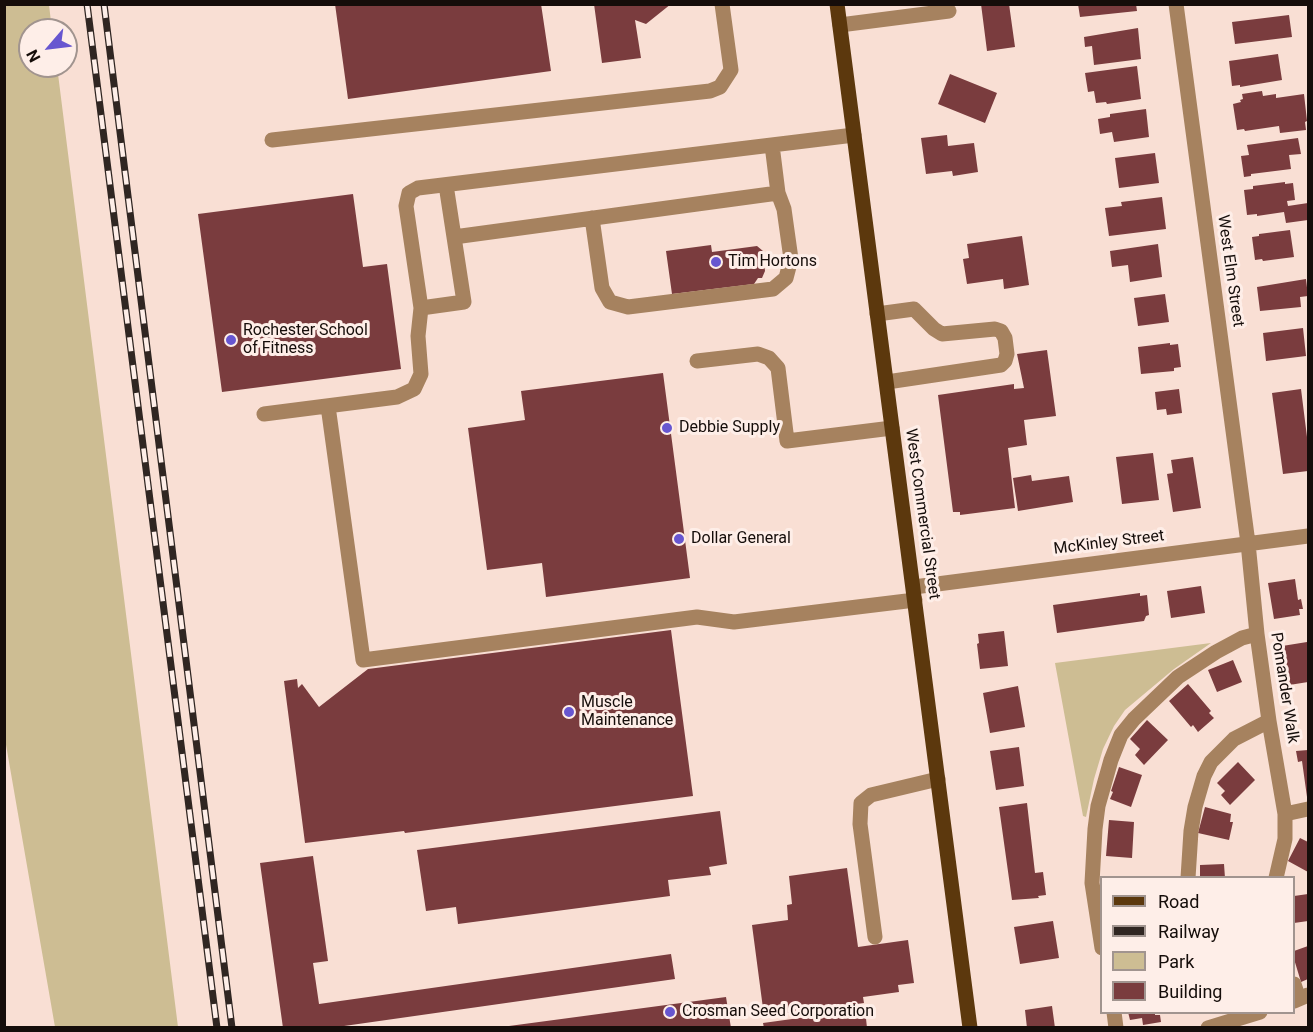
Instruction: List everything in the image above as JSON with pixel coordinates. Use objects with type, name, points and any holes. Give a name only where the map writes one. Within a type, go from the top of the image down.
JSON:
[{"type":"main road","name":"West Commercial Street","points":[[837,4],[970,1028]]},
{"type":"street","points":[[272,140],[710,91],[720,87],[731,70],[722,4]]},
{"type":"street","name":"West Elm Street","points":[[1176,4],[1248,543]]},
{"type":"street","points":[[840,25],[949,11]]},
{"type":"street","points":[[264,414],[397,397],[414,389],[421,374],[418,336],[421,308],[406,206],[409,193],[418,188],[854,135]]},
{"type":"street","points":[[592,218],[602,288],[610,302],[628,307],[773,289],[786,278],[790,259],[784,208],[778,193],[772,145]]},
{"type":"street","points":[[421,308],[464,302],[446,185]]},
{"type":"street","points":[[454,237],[778,193]]},
{"type":"street","points":[[878,314],[914,309],[942,334],[995,329],[1001,331],[1005,338],[1007,354],[1001,365],[887,382]]},
{"type":"street","points":[[697,361],[758,354],[769,358],[778,368],[787,441],[892,428]]},
{"type":"street","name":"McKinley Street","points":[[328,406],[363,660],[697,617],[734,622],[914,593],[1308,536]]},
{"type":"street","name":"Pomander Walk","points":[[1248,543],[1257,634],[1285,814],[1285,839],[1276,876]]},
{"type":"street","points":[[1100,941],[1092,883],[1095,829],[1098,806],[1111,760],[1121,735],[1134,718],[1178,677],[1216,652],[1242,638],[1257,634]]},
{"type":"street","points":[[1188,876],[1191,831],[1199,788],[1211,762],[1234,739],[1269,721]]},
{"type":"street","points":[[875,937],[860,824],[861,803],[871,795],[938,779]]},
{"type":"street","points":[[1285,814],[1308,809]]},
{"type":"street","points":[[1208,1022],[1250,1014]]},
{"type":"green space","points":[[4,5],[49,5],[51,18],[18,18],[18,78],[59,78],[178,1027],[55,1027],[5,739]]},
{"type":"green space","points":[[1211,643],[1174,669],[1125,710],[1103,749],[1086,817],[1083,816],[1055,663]]},
{"type":"building","points":[[335,4],[541,4],[551,71],[348,99]]},
{"type":"building","points":[[594,4],[671,4],[646,24],[635,20],[641,58],[602,63]]},
{"type":"building","points":[[981,4],[1009,4],[1015,47],[987,51]]},
{"type":"building","points":[[1078,4],[1136,4],[1137,11],[1080,17]]},
{"type":"building","points":[[1289,15],[1292,37],[1235,44],[1232,22]]},
{"type":"building","points":[[1138,28],[1141,59],[1094,65],[1092,46],[1085,47],[1084,37]]},
{"type":"building","points":[[1278,54],[1282,80],[1240,87],[1240,85],[1232,86],[1229,61]]},
{"type":"building","points":[[1137,66],[1141,99],[1107,104],[1106,102],[1096,103],[1094,91],[1088,92],[1085,73]]},
{"type":"building","points":[[950,74],[997,93],[985,123],[938,104]]},
{"type":"building","points":[[1262,91],[1263,96],[1276,94],[1276,98],[1304,94],[1306,130],[1280,133],[1279,126],[1237,130],[1233,104],[1241,102],[1242,94]]},
{"type":"building","points":[[1146,109],[1149,137],[1114,142],[1112,132],[1100,134],[1098,119],[1110,117],[1110,114]]},
{"type":"building","points":[[947,135],[948,146],[974,143],[978,172],[953,176],[952,171],[926,174],[921,138]]},
{"type":"building","points":[[1298,138],[1301,154],[1289,155],[1291,169],[1244,177],[1241,156],[1249,155],[1247,145]]},
{"type":"building","points":[[1155,153],[1159,183],[1119,188],[1115,158]]},
{"type":"building","points":[[1285,182],[1285,184],[1293,183],[1295,200],[1287,201],[1288,206],[1308,203],[1308,220],[1286,223],[1284,212],[1257,216],[1257,214],[1247,215],[1244,190],[1253,189],[1253,186]]},
{"type":"building","points":[[353,194],[363,267],[387,264],[401,369],[222,392],[198,214]]},
{"type":"building","points":[[1162,197],[1166,229],[1109,236],[1105,208],[1122,206],[1121,202]]},
{"type":"building","points":[[1290,230],[1294,257],[1255,260],[1252,237]]},
{"type":"building","points":[[1022,236],[1029,285],[1004,289],[1003,279],[967,284],[963,259],[969,258],[967,244]]},
{"type":"building","points":[[1158,244],[1162,277],[1130,282],[1128,265],[1112,267],[1110,251]]},
{"type":"building","name":"Tim Hortons","points":[[711,245],[712,252],[757,246],[763,251],[765,271],[762,278],[758,278],[754,284],[672,294],[666,251]]},
{"type":"building","points":[[1306,279],[1308,296],[1300,297],[1301,307],[1260,311],[1257,287]]},
{"type":"building","points":[[1165,294],[1169,322],[1138,326],[1134,298]]},
{"type":"building","points":[[1303,328],[1306,356],[1266,361],[1263,333]]},
{"type":"building","points":[[1170,343],[1170,345],[1178,344],[1181,367],[1174,368],[1174,371],[1141,374],[1138,347]]},
{"type":"building","points":[[1047,350],[1056,416],[1024,420],[1027,445],[1008,448],[1015,508],[960,515],[960,512],[953,512],[938,395],[1014,384],[1014,389],[1024,388],[1017,354]]},
{"type":"building","points":[[663,373],[690,578],[546,597],[542,563],[487,570],[468,428],[525,420],[521,391]]},
{"type":"building","points":[[1179,389],[1182,413],[1167,415],[1166,409],[1157,410],[1155,392]]},
{"type":"building","points":[[1301,389],[1308,445],[1308,471],[1283,474],[1272,393]]},
{"type":"building","points":[[1153,453],[1159,500],[1122,504],[1116,457]]},
{"type":"building","points":[[1193,457],[1201,508],[1173,512],[1167,474],[1173,473],[1171,460]]},
{"type":"building","points":[[1031,475],[1032,481],[1069,476],[1073,502],[1018,511],[1013,478]]},
{"type":"building","points":[[1295,579],[1298,600],[1301,599],[1303,609],[1299,609],[1300,615],[1274,619],[1268,583]]},
{"type":"building","points":[[1201,586],[1205,613],[1171,618],[1167,591]]},
{"type":"building","points":[[1140,593],[1140,596],[1147,595],[1149,615],[1144,621],[1057,633],[1053,605]]},
{"type":"building","points":[[671,630],[693,796],[405,833],[404,831],[305,843],[284,681],[297,679],[298,688],[302,684],[319,707],[368,669]]},
{"type":"building","points":[[1004,631],[1008,666],[980,669],[978,634]]},
{"type":"building","points":[[1307,642],[1308,682],[1283,686],[1276,647]]},
{"type":"building","points":[[1233,660],[1242,682],[1217,692],[1208,670]]},
{"type":"building","points":[[1188,684],[1211,711],[1209,713],[1214,718],[1198,732],[1169,701]]},
{"type":"building","points":[[1018,686],[1025,727],[990,733],[983,693]]},
{"type":"building","points":[[1147,720],[1168,740],[1144,765],[1135,755],[1140,749],[1130,739]]},
{"type":"building","points":[[1019,747],[1024,786],[996,790],[990,751]]},
{"type":"building","points":[[1308,750],[1307,797],[1302,761],[1298,762],[1296,751]]},
{"type":"building","points":[[1238,762],[1255,780],[1230,805],[1221,795],[1225,791],[1217,783]]},
{"type":"building","points":[[1119,767],[1142,775],[1131,807],[1110,799]]},
{"type":"building","points":[[1027,803],[1035,873],[1043,872],[1046,895],[1038,896],[1039,898],[1012,900],[999,807]]},
{"type":"building","points":[[1205,807],[1231,814],[1230,822],[1233,822],[1229,840],[1198,833]]},
{"type":"building","points":[[720,811],[727,864],[709,867],[711,875],[668,880],[670,896],[458,924],[456,907],[426,911],[417,850]]},
{"type":"building","points":[[1109,820],[1134,822],[1132,858],[1106,856]]},
{"type":"building","points":[[1300,838],[1308,842],[1308,872],[1288,861]]},
{"type":"building","points":[[313,856],[328,961],[313,963],[319,1004],[671,954],[675,979],[330,1028],[283,1028],[260,863]]},
{"type":"building","points":[[1224,864],[1225,876],[1200,876],[1200,865]]},
{"type":"building","points":[[847,868],[858,947],[908,940],[914,983],[898,985],[899,992],[863,997],[864,1003],[764,1016],[752,925],[788,920],[787,905],[792,904],[789,876]]},
{"type":"building","points":[[1308,894],[1308,921],[1295,923],[1295,896]]},
{"type":"building","points":[[1053,921],[1059,958],[1020,964],[1014,927]]},
{"type":"building","points":[[1308,946],[1308,979],[1301,982],[1295,962],[1295,951]]},
{"type":"building","name":"Crosman Seed Corporation","points":[[726,997],[731,1028],[509,1028],[509,1026]]},
{"type":"building","points":[[1052,1006],[1055,1028],[1027,1028],[1025,1010]]},
{"type":"building","points":[[865,1009],[867,1028],[764,1028],[763,1023]]},
{"type":"building","points":[[1128,1014],[1155,1014],[1160,1015],[1161,1022],[1143,1025],[1142,1018],[1130,1020]]},
{"type":"railway","points":[[87,4],[217,1028]]},
{"type":"railway","points":[[104,4],[232,1028]]},
{"type":"place","name":"Tim Hortons","points":[[716,262]]},
{"type":"place","name":"Rochester School of Fitness","points":[[231,340]]},
{"type":"place","name":"Debbie Supply","points":[[667,428]]},
{"type":"place","name":"Dollar General","points":[[679,539]]},
{"type":"place","name":"Muscle Maintenance","points":[[569,712]]},
{"type":"place","name":"Crosman Seed Corporation","points":[[670,1012]]}]
